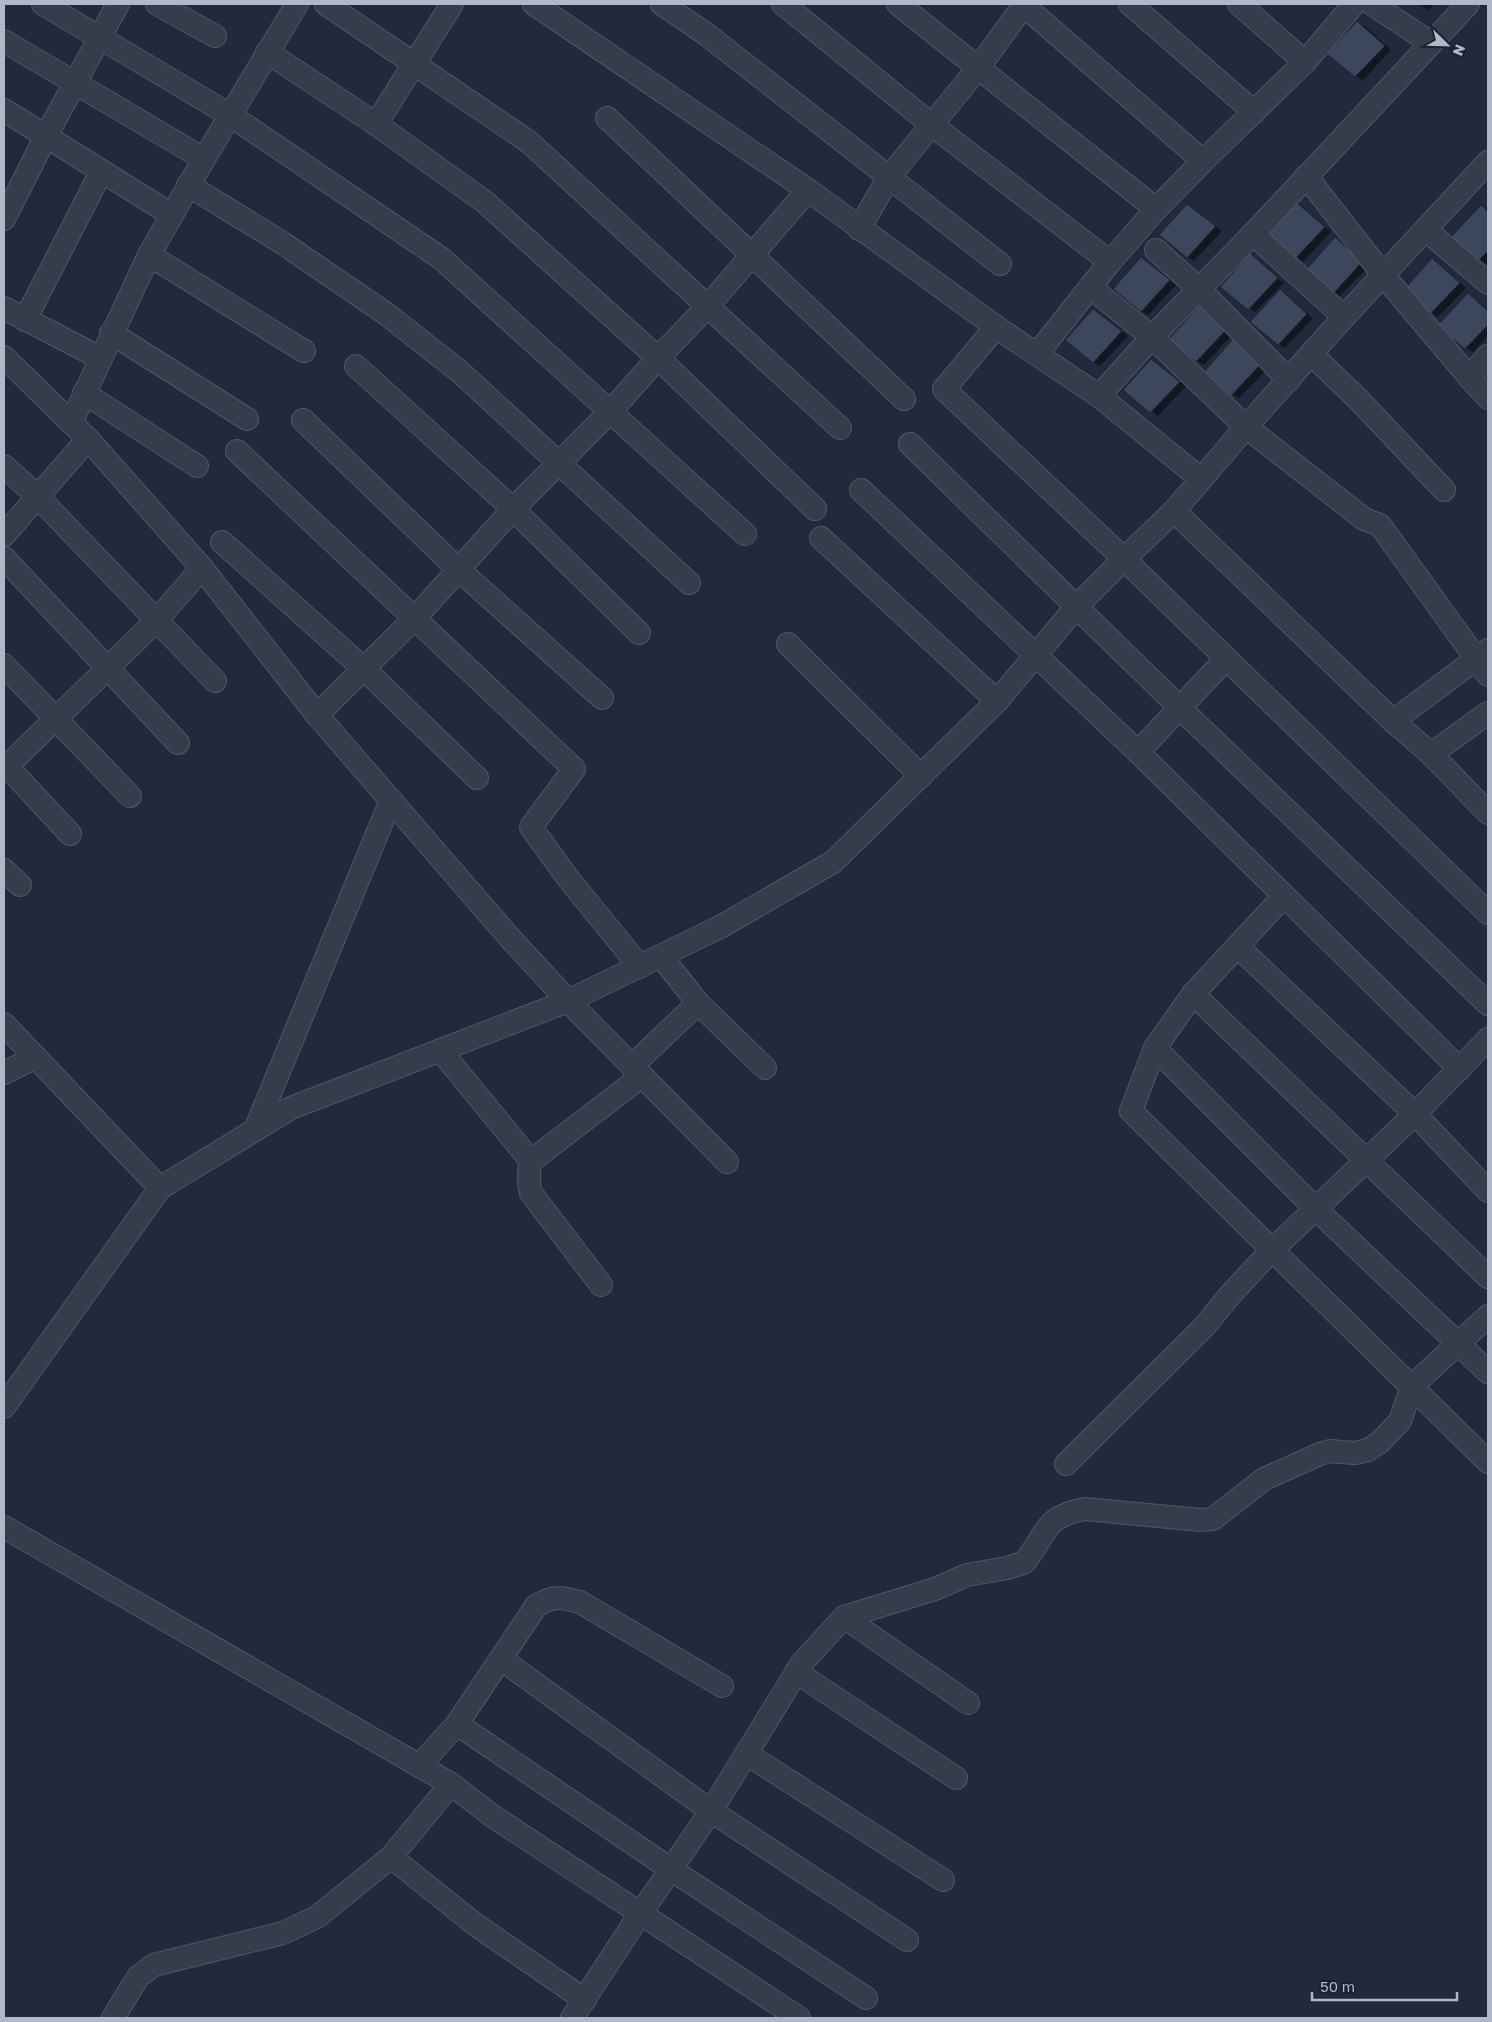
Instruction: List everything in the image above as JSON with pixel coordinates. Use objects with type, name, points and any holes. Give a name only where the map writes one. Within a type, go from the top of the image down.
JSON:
[{"type":"street","points":[[43,4],[230,115],[442,259],[745,534]]},
{"type":"street","points":[[4,219],[46,136],[118,4]]},
{"type":"street","points":[[157,4],[215,36]]},
{"type":"street","points":[[71,423],[111,333],[149,255],[188,185],[297,4]]},
{"type":"street","points":[[326,4],[529,142],[840,428]]},
{"type":"street","points":[[376,124],[452,4]]},
{"type":"street","points":[[534,4],[808,190],[996,327],[1099,396],[1201,479]]},
{"type":"street","points":[[662,4],[706,34],[1000,264]]},
{"type":"street","points":[[783,4],[932,125],[1110,262]]},
{"type":"street","points":[[898,4],[1156,209]]},
{"type":"street","points":[[1130,4],[1254,112]]},
{"type":"street","points":[[1239,4],[1306,62]]},
{"type":"street","points":[[1037,354],[1110,262],[1156,209],[1202,161],[1306,62],[1354,4]]},
{"type":"street","points":[[1372,4],[1431,43]]},
{"type":"street","points":[[1099,396],[1152,337],[1254,234],[1468,4]]},
{"type":"street","points":[[859,229],[889,177],[979,67],[1023,5],[1202,161]]},
{"type":"street","points":[[4,41],[204,158]]},
{"type":"street","points":[[267,52],[376,124],[485,202],[658,358],[815,509]]},
{"type":"street","points":[[4,110],[172,215]]},
{"type":"street","points":[[607,118],[904,399]]},
{"type":"street","points":[[24,320],[101,172]]},
{"type":"street","points":[[4,1407],[160,1188],[291,1108],[568,1001],[722,926],[833,862],[997,700],[1077,606],[1174,511],[1344,317],[1426,230],[1484,175]]},
{"type":"street","points":[[1306,176],[1384,276],[1488,398]]},
{"type":"street","points":[[188,185],[281,242],[386,313],[459,371],[689,583]]},
{"type":"street","points":[[317,715],[415,618],[513,509],[610,412],[708,306],[808,190]]},
{"type":"street","points":[[1426,230],[1488,283]]},
{"type":"street","points":[[1254,234],[1344,317]]},
{"type":"street","points":[[1156,250],[1200,290],[1289,380]]},
{"type":"street","points":[[149,255],[304,352]]},
{"type":"street","points":[[1090,287],[1152,337],[1246,427],[1364,519],[1380,525],[1484,661],[1393,721]]},
{"type":"street","points":[[4,308],[100,358]]},
{"type":"street","points":[[996,327],[944,388],[1124,559],[1488,913]]},
{"type":"street","points":[[111,333],[248,419]]},
{"type":"street","points":[[1311,354],[1364,405],[1444,490]]},
{"type":"street","points":[[1469,377],[1488,356]]},
{"type":"street","points":[[4,357],[88,438],[202,568],[317,715],[509,937],[568,1001],[727,1162]]},
{"type":"street","points":[[356,366],[513,509],[639,633]]},
{"type":"street","points":[[84,393],[197,466]]},
{"type":"street","points":[[303,420],[458,569],[602,698]]},
{"type":"street","points":[[4,535],[88,438]]},
{"type":"street","points":[[910,444],[1179,707],[1488,1004]]},
{"type":"street","points":[[237,451],[574,769],[531,828],[567,877],[640,966]]},
{"type":"street","points":[[4,466],[37,496],[215,681]]},
{"type":"street","points":[[861,490],[1138,752],[1460,1069]]},
{"type":"street","points":[[1174,511],[1393,721],[1431,754],[1488,813]]},
{"type":"street","points":[[821,538],[997,700]]},
{"type":"street","points":[[222,542],[364,669],[477,778]]},
{"type":"street","points":[[4,558],[107,670],[178,743]]},
{"type":"street","points":[[70,834],[5,766],[57,719],[156,621],[202,568]]},
{"type":"street","points":[[788,644],[921,776]]},
{"type":"street","points":[[1138,752],[1226,659]]},
{"type":"street","points":[[4,665],[130,796]]},
{"type":"street","points":[[1431,754],[1488,713]]},
{"type":"street","points":[[255,1130],[392,800]]},
{"type":"street","points":[[1284,896],[1193,994],[1155,1048],[1131,1111],[1488,1462]]},
{"type":"street","points":[[1238,947],[1415,1114],[1488,1191]]},
{"type":"street","points":[[661,956],[698,1003],[765,1068]]},
{"type":"street","points":[[1193,994],[1488,1277]]},
{"type":"street","points":[[601,1285],[531,1193],[528,1183],[528,1172],[532,1161],[637,1071],[698,1003]]},
{"type":"street","points":[[4,1024],[160,1188]]},
{"type":"street","points":[[1066,1464],[1204,1327],[1230,1295],[1272,1251],[1415,1114],[1488,1039]]},
{"type":"street","points":[[1155,1048],[1316,1210],[1488,1372]]},
{"type":"street","points":[[440,1050],[532,1161]]},
{"type":"street","points":[[4,1073],[36,1057]]},
{"type":"street","points":[[572,2018],[640,1914],[711,1811],[802,1663],[844,1617],[935,1589],[967,1575],[1007,1568],[1025,1562],[1050,1523],[1066,1512],[1085,1509],[1200,1520],[1213,1519],[1264,1479],[1320,1454],[1330,1451],[1355,1452],[1368,1450],[1380,1442],[1400,1421],[1412,1386],[1488,1316]]},
{"type":"street","points":[[4,1527],[451,1784],[491,1815],[799,2018]]},
{"type":"street","points":[[419,1766],[457,1724],[536,1606],[549,1598],[563,1598],[580,1602],[722,1686]]},
{"type":"street","points":[[844,1617],[968,1703]]},
{"type":"street","points":[[501,1658],[711,1811],[907,1940]]},
{"type":"street","points":[[796,1672],[956,1778]]},
{"type":"street","points":[[457,1724],[672,1870],[866,1998]]},
{"type":"street","points":[[747,1754],[943,1880]]},
{"type":"street","points":[[113,2018],[138,1977],[154,1965],[283,1933],[317,1917],[392,1857],[451,1784]]},
{"type":"street","points":[[392,1857],[476,1925],[585,2000]]},
{"type":"building","points":[[1357,21],[1385,46],[1355,77],[1327,54]]},
{"type":"building","points":[[1297,203],[1325,227],[1295,259],[1267,236]]},
{"type":"building","points":[[1187,204],[1216,226],[1187,258],[1159,235]]},
{"type":"building","points":[[1481,205],[1488,212],[1488,251],[1478,261],[1450,238]]},
{"type":"building","points":[[1335,237],[1362,262],[1333,294],[1305,271]]},
{"type":"building","points":[[1250,253],[1278,278],[1248,310],[1220,287]]},
{"type":"building","points":[[1141,257],[1170,280],[1141,312],[1113,289]]},
{"type":"building","points":[[1432,258],[1460,283],[1430,314],[1402,292]]},
{"type":"building","points":[[1280,289],[1307,314],[1278,345],[1250,322]]},
{"type":"building","points":[[1468,293],[1488,311],[1488,325],[1465,349],[1437,326]]},
{"type":"building","points":[[1199,306],[1226,330],[1196,362],[1169,339]]},
{"type":"building","points":[[1093,309],[1122,331],[1093,363],[1065,340]]},
{"type":"building","points":[[1233,339],[1261,364],[1231,396],[1203,373]]},
{"type":"building","points":[[1151,359],[1180,382],[1150,413],[1123,390]]}]
